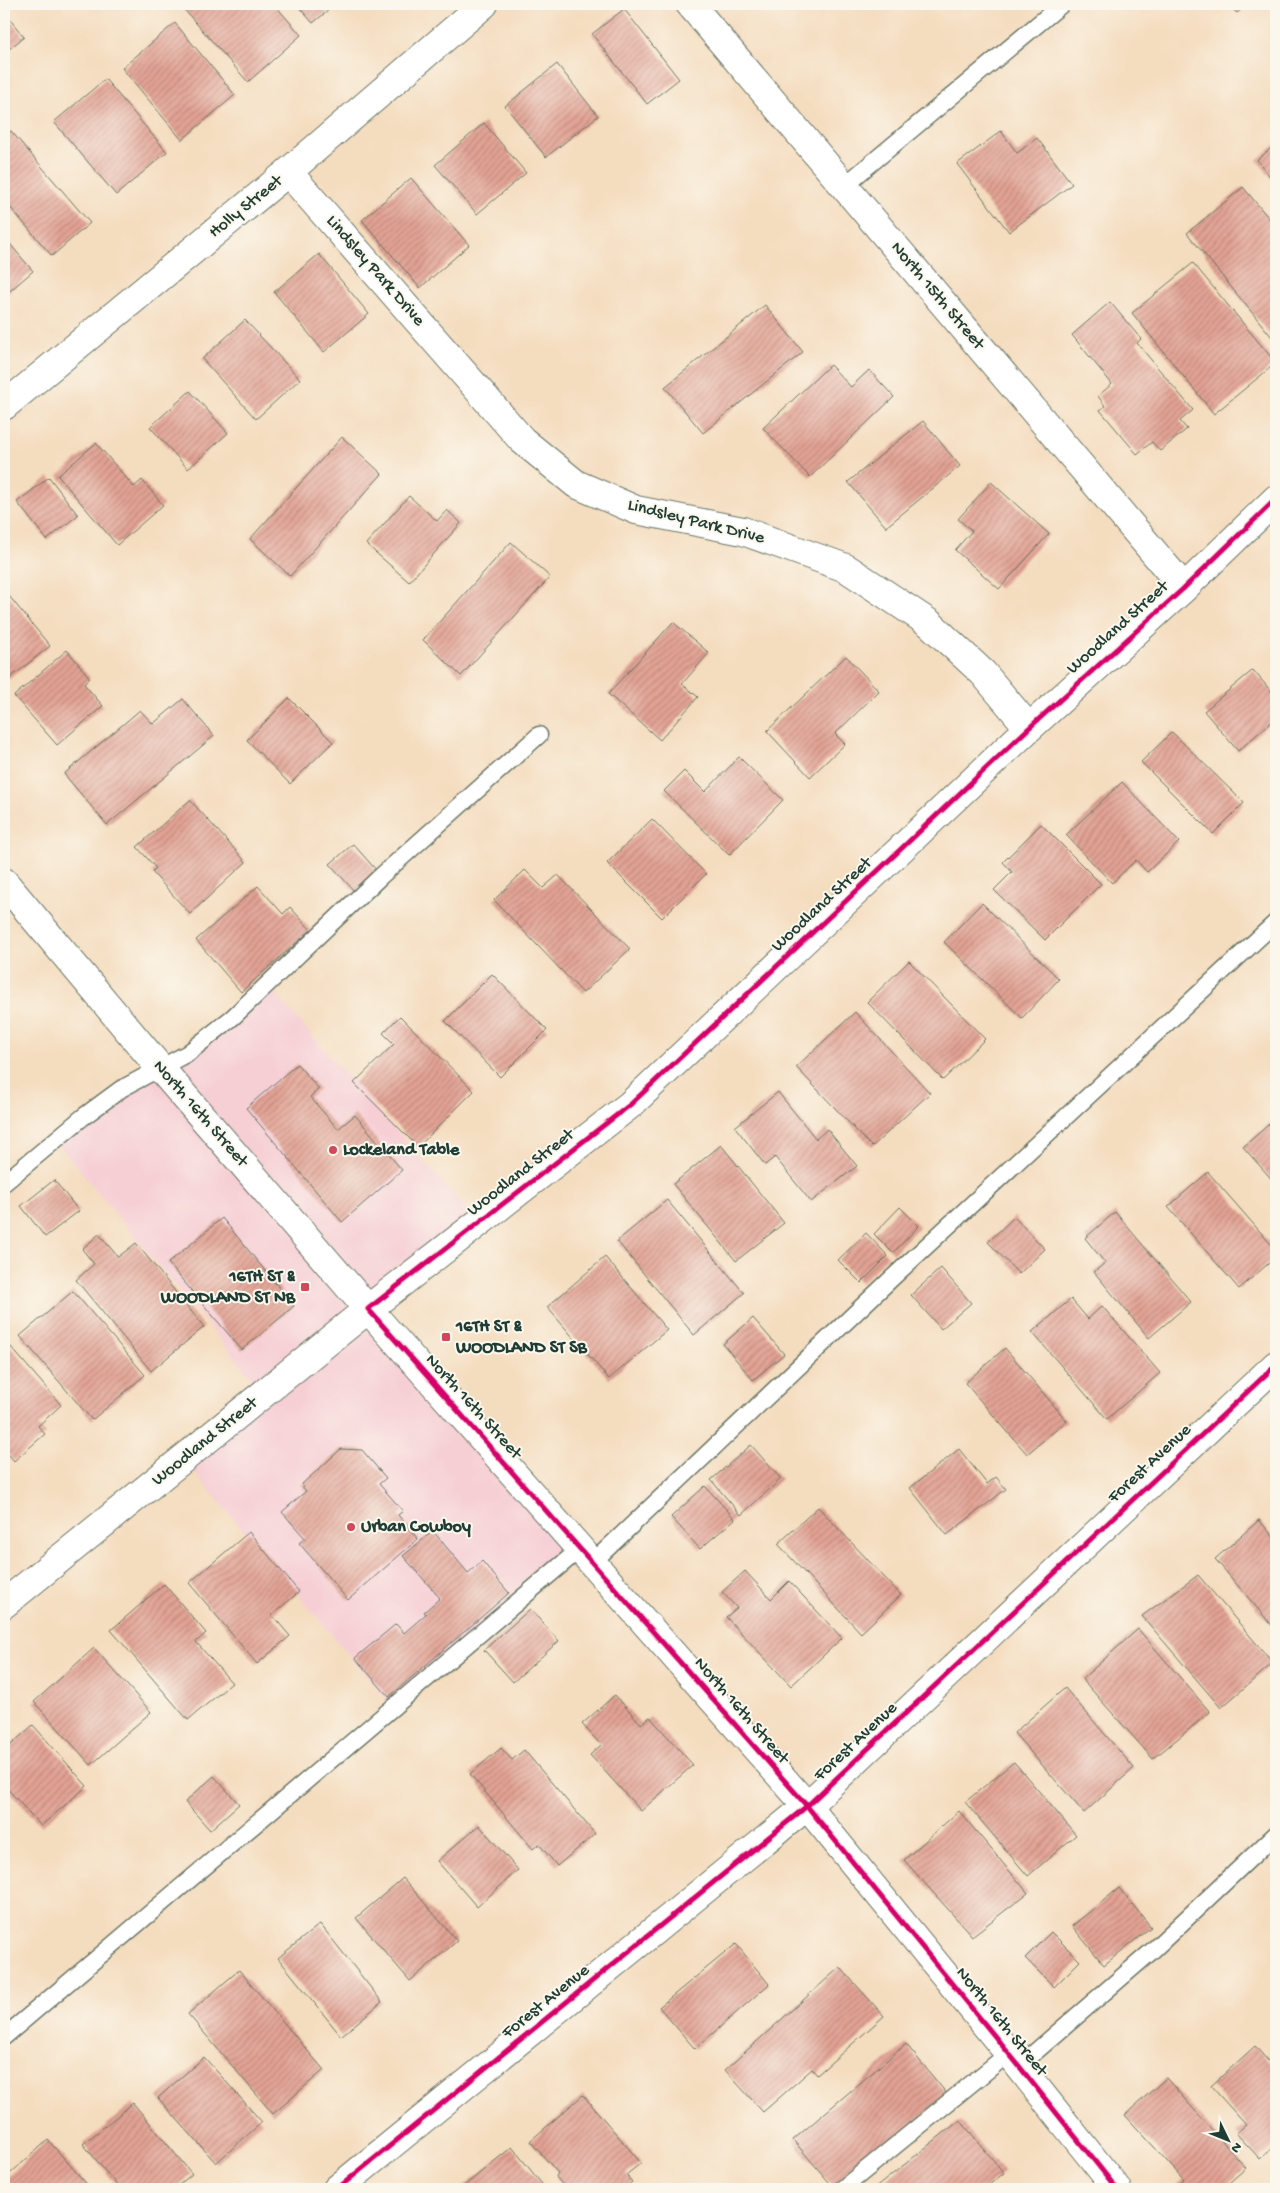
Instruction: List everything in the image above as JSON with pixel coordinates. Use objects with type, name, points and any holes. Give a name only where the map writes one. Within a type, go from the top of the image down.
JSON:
[{"type":"street","name":"Holly Street","points":[[4,406],[288,172],[484,4]]},
{"type":"street","name":"North 15th Street","points":[[690,4],[1184,588]]},
{"type":"street","name":"Lindsley Park Drive","points":[[288,172],[522,440],[576,484],[636,510],[743,531],[846,568],[929,623],[984,673],[1028,728]]},
{"type":"street","name":"Woodland Street","points":[[4,1604],[368,1310],[631,1104],[1028,728],[1184,588],[1276,499]]},
{"type":"street","name":"North 16th Street","points":[[4,882],[160,1068],[368,1310],[587,1555],[807,1806],[1117,2189]]},
{"type":"street","name":"Forest Avenue","points":[[337,2189],[807,1806],[1276,1365]]},
{"type":"lane","points":[[844,186],[1062,4]]},
{"type":"lane","points":[[4,1183],[83,1117],[121,1089],[188,1053],[233,1017],[381,876],[538,735]]},
{"type":"lane","points":[[4,2037],[587,1555],[891,1278],[1276,922]]},
{"type":"lane","points":[[842,2189],[1014,2060],[1152,1951],[1276,1834]]},
{"type":"shaded area","points":[[267,985],[479,1224],[369,1309],[581,1548],[393,1707],[183,1459],[259,1387],[55,1140],[188,1053]]},
{"type":"building","points":[[184,4],[274,4],[301,35],[248,82],[181,6]]},
{"type":"building","points":[[296,4],[336,4],[313,23]]},
{"type":"building","points":[[1228,4],[1248,4],[1237,13]]},
{"type":"building","points":[[624,9],[679,79],[647,104],[592,34]]},
{"type":"building","points":[[4,12],[24,37],[4,53]]},
{"type":"building","points":[[175,23],[235,95],[182,140],[122,68]]},
{"type":"building","points":[[557,64],[598,116],[546,157],[505,106]]},
{"type":"building","points":[[105,79],[167,152],[116,195],[54,122]]},
{"type":"building","points":[[484,123],[526,173],[477,214],[435,165]]},
{"type":"building","points":[[11,131],[90,223],[52,256],[4,200],[4,137]]},
{"type":"building","points":[[1001,131],[1017,153],[1037,138],[1072,184],[1009,232],[957,164]]},
{"type":"building","points":[[1276,144],[1276,184],[1257,160]]},
{"type":"building","points":[[411,178],[469,245],[420,288],[362,220]]},
{"type":"building","points":[[1243,187],[1276,227],[1276,342],[1187,233]]},
{"type":"building","points":[[4,237],[33,271],[4,296]]},
{"type":"building","points":[[319,254],[369,314],[324,352],[274,292]]},
{"type":"building","points":[[1193,263],[1276,363],[1214,414],[1132,313]]},
{"type":"building","points":[[1110,302],[1141,339],[1137,343],[1193,410],[1180,421],[1187,429],[1160,451],[1152,442],[1137,454],[1100,410],[1105,406],[1098,396],[1112,384],[1072,335]]},
{"type":"building","points":[[765,305],[803,352],[703,433],[665,387]]},
{"type":"building","points":[[245,320],[300,379],[256,419],[202,359]]},
{"type":"building","points":[[830,365],[851,387],[869,370],[894,397],[810,477],[763,428]]},
{"type":"building","points":[[190,391],[228,433],[188,469],[150,427]]},
{"type":"building","points":[[923,421],[960,466],[886,527],[848,482]]},
{"type":"building","points":[[342,437],[382,474],[290,576],[250,539]]},
{"type":"building","points":[[96,443],[134,487],[142,480],[163,505],[117,545],[58,476]]},
{"type":"building","points":[[49,477],[78,515],[47,540],[17,502]]},
{"type":"building","points":[[991,482],[1049,534],[999,589],[955,550],[972,531],[958,519]]},
{"type":"building","points":[[409,496],[437,521],[447,510],[461,523],[409,582],[366,544]]},
{"type":"building","points":[[511,542],[550,577],[461,676],[423,640]]},
{"type":"building","points":[[9,596],[50,646],[4,683],[4,600]]},
{"type":"building","points":[[673,622],[709,653],[682,684],[698,697],[660,740],[608,694]]},
{"type":"building","points":[[67,650],[90,678],[84,684],[103,706],[57,745],[14,696]]},
{"type":"building","points":[[846,656],[879,691],[835,734],[845,744],[810,777],[767,731]]},
{"type":"building","points":[[1253,670],[1276,697],[1276,718],[1238,751],[1204,711]]},
{"type":"building","points":[[289,698],[333,742],[290,784],[247,740]]},
{"type":"building","points":[[183,699],[214,736],[107,825],[64,774],[140,710],[153,724]]},
{"type":"building","points":[[1172,732],[1244,803],[1213,834],[1141,762]]},
{"type":"building","points":[[739,757],[783,800],[729,855],[664,791],[684,771],[705,792]]},
{"type":"building","points":[[1122,782],[1179,842],[1147,872],[1136,860],[1112,883],[1066,835]]},
{"type":"building","points":[[190,800],[246,862],[190,914],[152,872],[156,868],[137,847]]},
{"type":"building","points":[[652,819],[706,874],[662,918],[607,863]]},
{"type":"building","points":[[1041,824],[1101,884],[1045,940],[994,890],[1012,872],[1003,862]]},
{"type":"building","points":[[353,844],[378,872],[355,892],[330,864]]},
{"type":"building","points":[[525,870],[543,888],[558,875],[630,949],[583,993],[494,900]]},
{"type":"building","points":[[258,886],[283,914],[290,907],[311,930],[241,992],[196,940]]},
{"type":"building","points":[[982,903],[1059,979],[1022,1018],[944,942]]},
{"type":"building","points":[[909,961],[985,1039],[943,1080],[867,1002]]},
{"type":"building","points":[[492,974],[547,1030],[500,1077],[445,1021]]},
{"type":"building","points":[[855,1012],[930,1093],[872,1147],[796,1067]]},
{"type":"building","points":[[400,1016],[474,1091],[418,1147],[354,1083],[394,1044],[383,1033]]},
{"type":"building","name":"Lockeland Table","points":[[297,1064],[319,1089],[310,1097],[338,1129],[355,1115],[402,1170],[342,1222],[246,1108]]},
{"type":"building","points":[[778,1092],[816,1139],[827,1129],[857,1166],[811,1202],[775,1157],[765,1165],[735,1127]]},
{"type":"building","points":[[1276,1118],[1276,1184],[1243,1147]]},
{"type":"building","points":[[721,1145],[784,1223],[736,1261],[673,1184]]},
{"type":"building","points":[[1208,1172],[1276,1250],[1276,1257],[1239,1289],[1168,1207]]},
{"type":"building","points":[[54,1180],[79,1211],[45,1237],[21,1206]]},
{"type":"building","points":[[667,1200],[744,1293],[694,1335],[617,1241]]},
{"type":"building","points":[[900,1207],[919,1226],[893,1253],[874,1234]]},
{"type":"building","points":[[1115,1212],[1191,1302],[1149,1338],[1094,1272],[1105,1263],[1085,1238]]},
{"type":"building","points":[[1014,1217],[1045,1249],[1019,1274],[988,1242]]},
{"type":"building","points":[[222,1218],[294,1306],[242,1350],[168,1263]]},
{"type":"building","points":[[866,1233],[888,1256],[861,1283],[838,1260]]},
{"type":"building","points":[[99,1234],[118,1257],[136,1243],[204,1327],[151,1371],[76,1280],[94,1264],[82,1249]]},
{"type":"building","points":[[605,1257],[667,1330],[609,1379],[547,1307]]},
{"type":"building","points":[[941,1268],[971,1303],[941,1329],[911,1295]]},
{"type":"building","points":[[73,1291],[145,1375],[92,1420],[20,1336]]},
{"type":"building","points":[[1071,1299],[1088,1319],[1102,1306],[1160,1373],[1107,1419],[1032,1332]]},
{"type":"building","points":[[753,1318],[784,1354],[753,1380],[723,1344]]},
{"type":"building","points":[[4,1339],[61,1405],[38,1426],[45,1434],[14,1461],[4,1449]]},
{"type":"building","points":[[1005,1348],[1067,1421],[1027,1454],[965,1383]]},
{"type":"building","points":[[751,1445],[781,1479],[741,1515],[711,1480]]},
{"type":"building","name":"Urban Cowboy","points":[[341,1449],[362,1450],[386,1478],[379,1484],[403,1511],[398,1515],[418,1539],[348,1600],[299,1543],[305,1538],[282,1512],[306,1491],[301,1485]]},
{"type":"building","points":[[959,1449],[987,1484],[996,1477],[1006,1489],[947,1535],[910,1488]]},
{"type":"building","points":[[705,1486],[735,1519],[700,1549],[671,1517]]},
{"type":"building","points":[[818,1507],[901,1595],[861,1633],[778,1544]]},
{"type":"building","points":[[1259,1520],[1276,1540],[1276,1630],[1215,1559]]},
{"type":"building","points":[[433,1531],[468,1573],[482,1561],[509,1593],[389,1697],[355,1658],[396,1624],[404,1633],[426,1614],[424,1612],[440,1598],[403,1556]]},
{"type":"building","points":[[249,1532],[299,1592],[272,1615],[290,1636],[257,1664],[189,1583]]},
{"type":"building","points":[[745,1571],[771,1599],[789,1581],[842,1638],[791,1686],[726,1617],[737,1608],[722,1592]]},
{"type":"building","points":[[1198,1575],[1273,1663],[1221,1708],[1142,1616]]},
{"type":"building","points":[[164,1584],[206,1633],[196,1642],[232,1683],[188,1720],[111,1630]]},
{"type":"building","points":[[530,1609],[559,1641],[513,1682],[484,1650]]},
{"type":"building","points":[[1138,1629],[1210,1712],[1153,1759],[1082,1679]]},
{"type":"building","points":[[94,1648],[151,1712],[91,1765],[34,1702]]},
{"type":"building","points":[[1065,1688],[1134,1768],[1084,1813],[1014,1733]]},
{"type":"building","points":[[615,1695],[641,1724],[650,1717],[693,1765],[641,1811],[590,1755],[601,1745],[582,1724]]},
{"type":"building","points":[[33,1725],[87,1786],[41,1826],[4,1785],[4,1751]]},
{"type":"building","points":[[501,1748],[512,1760],[524,1750],[595,1834],[557,1866],[539,1844],[533,1849],[470,1774]]},
{"type":"building","points":[[1014,1762],[1076,1835],[1028,1876],[965,1802]]},
{"type":"building","points":[[214,1776],[239,1804],[210,1830],[185,1802]]},
{"type":"building","points":[[959,1811],[1028,1893],[972,1936],[904,1860]]},
{"type":"building","points":[[479,1825],[518,1870],[477,1907],[437,1861]]},
{"type":"building","points":[[403,1878],[457,1941],[410,1981],[356,1918]]},
{"type":"building","points":[[1119,1888],[1151,1927],[1104,1965],[1072,1926]]},
{"type":"building","points":[[320,1924],[382,2002],[341,2036],[278,1958]]},
{"type":"building","points":[[1051,1932],[1080,1961],[1054,1987],[1025,1958]]},
{"type":"building","points":[[736,1944],[769,1984],[695,2049],[659,2007]]},
{"type":"building","points":[[840,1967],[884,2016],[817,2075],[812,2069],[763,2112],[725,2070]]},
{"type":"building","points":[[239,1970],[324,2070],[273,2114],[188,2014]]},
{"type":"building","points":[[906,2044],[948,2095],[835,2189],[793,2140]]},
{"type":"building","points":[[1255,2046],[1276,2070],[1276,2144],[1260,2159],[1236,2133],[1246,2125],[1211,2086]]},
{"type":"building","points":[[204,2057],[262,2122],[216,2163],[158,2098]]},
{"type":"building","points":[[1166,2078],[1246,2168],[1222,2189],[1173,2189],[1184,2180],[1125,2115]]},
{"type":"building","points":[[583,2095],[641,2163],[626,2175],[632,2182],[624,2189],[566,2189],[556,2177],[558,2173],[530,2141]]},
{"type":"building","points":[[133,2103],[192,2174],[174,2189],[120,2189],[83,2144]]},
{"type":"building","points":[[960,2120],[1004,2173],[984,2189],[874,2189]]},
{"type":"building","points":[[48,2140],[91,2189],[4,2189],[4,2179]]},
{"type":"building","points":[[512,2147],[546,2189],[460,2189]]},
{"type":"cycle path","points":[[1117,2189],[807,1806],[368,1309],[631,1104],[1029,728],[1184,588],[1276,499]]},
{"type":"cycle path","points":[[337,2189],[807,1806],[1276,1365]]},
{"type":"place","name":"Lockeland Table","points":[[333,1150]]},
{"type":"place","name":"16TH ST & WOODLAND ST NB","points":[[305,1287]]},
{"type":"place","name":"16TH ST & WOODLAND ST SB","points":[[446,1337]]},
{"type":"place","name":"Urban Cowboy","points":[[351,1527]]}]
